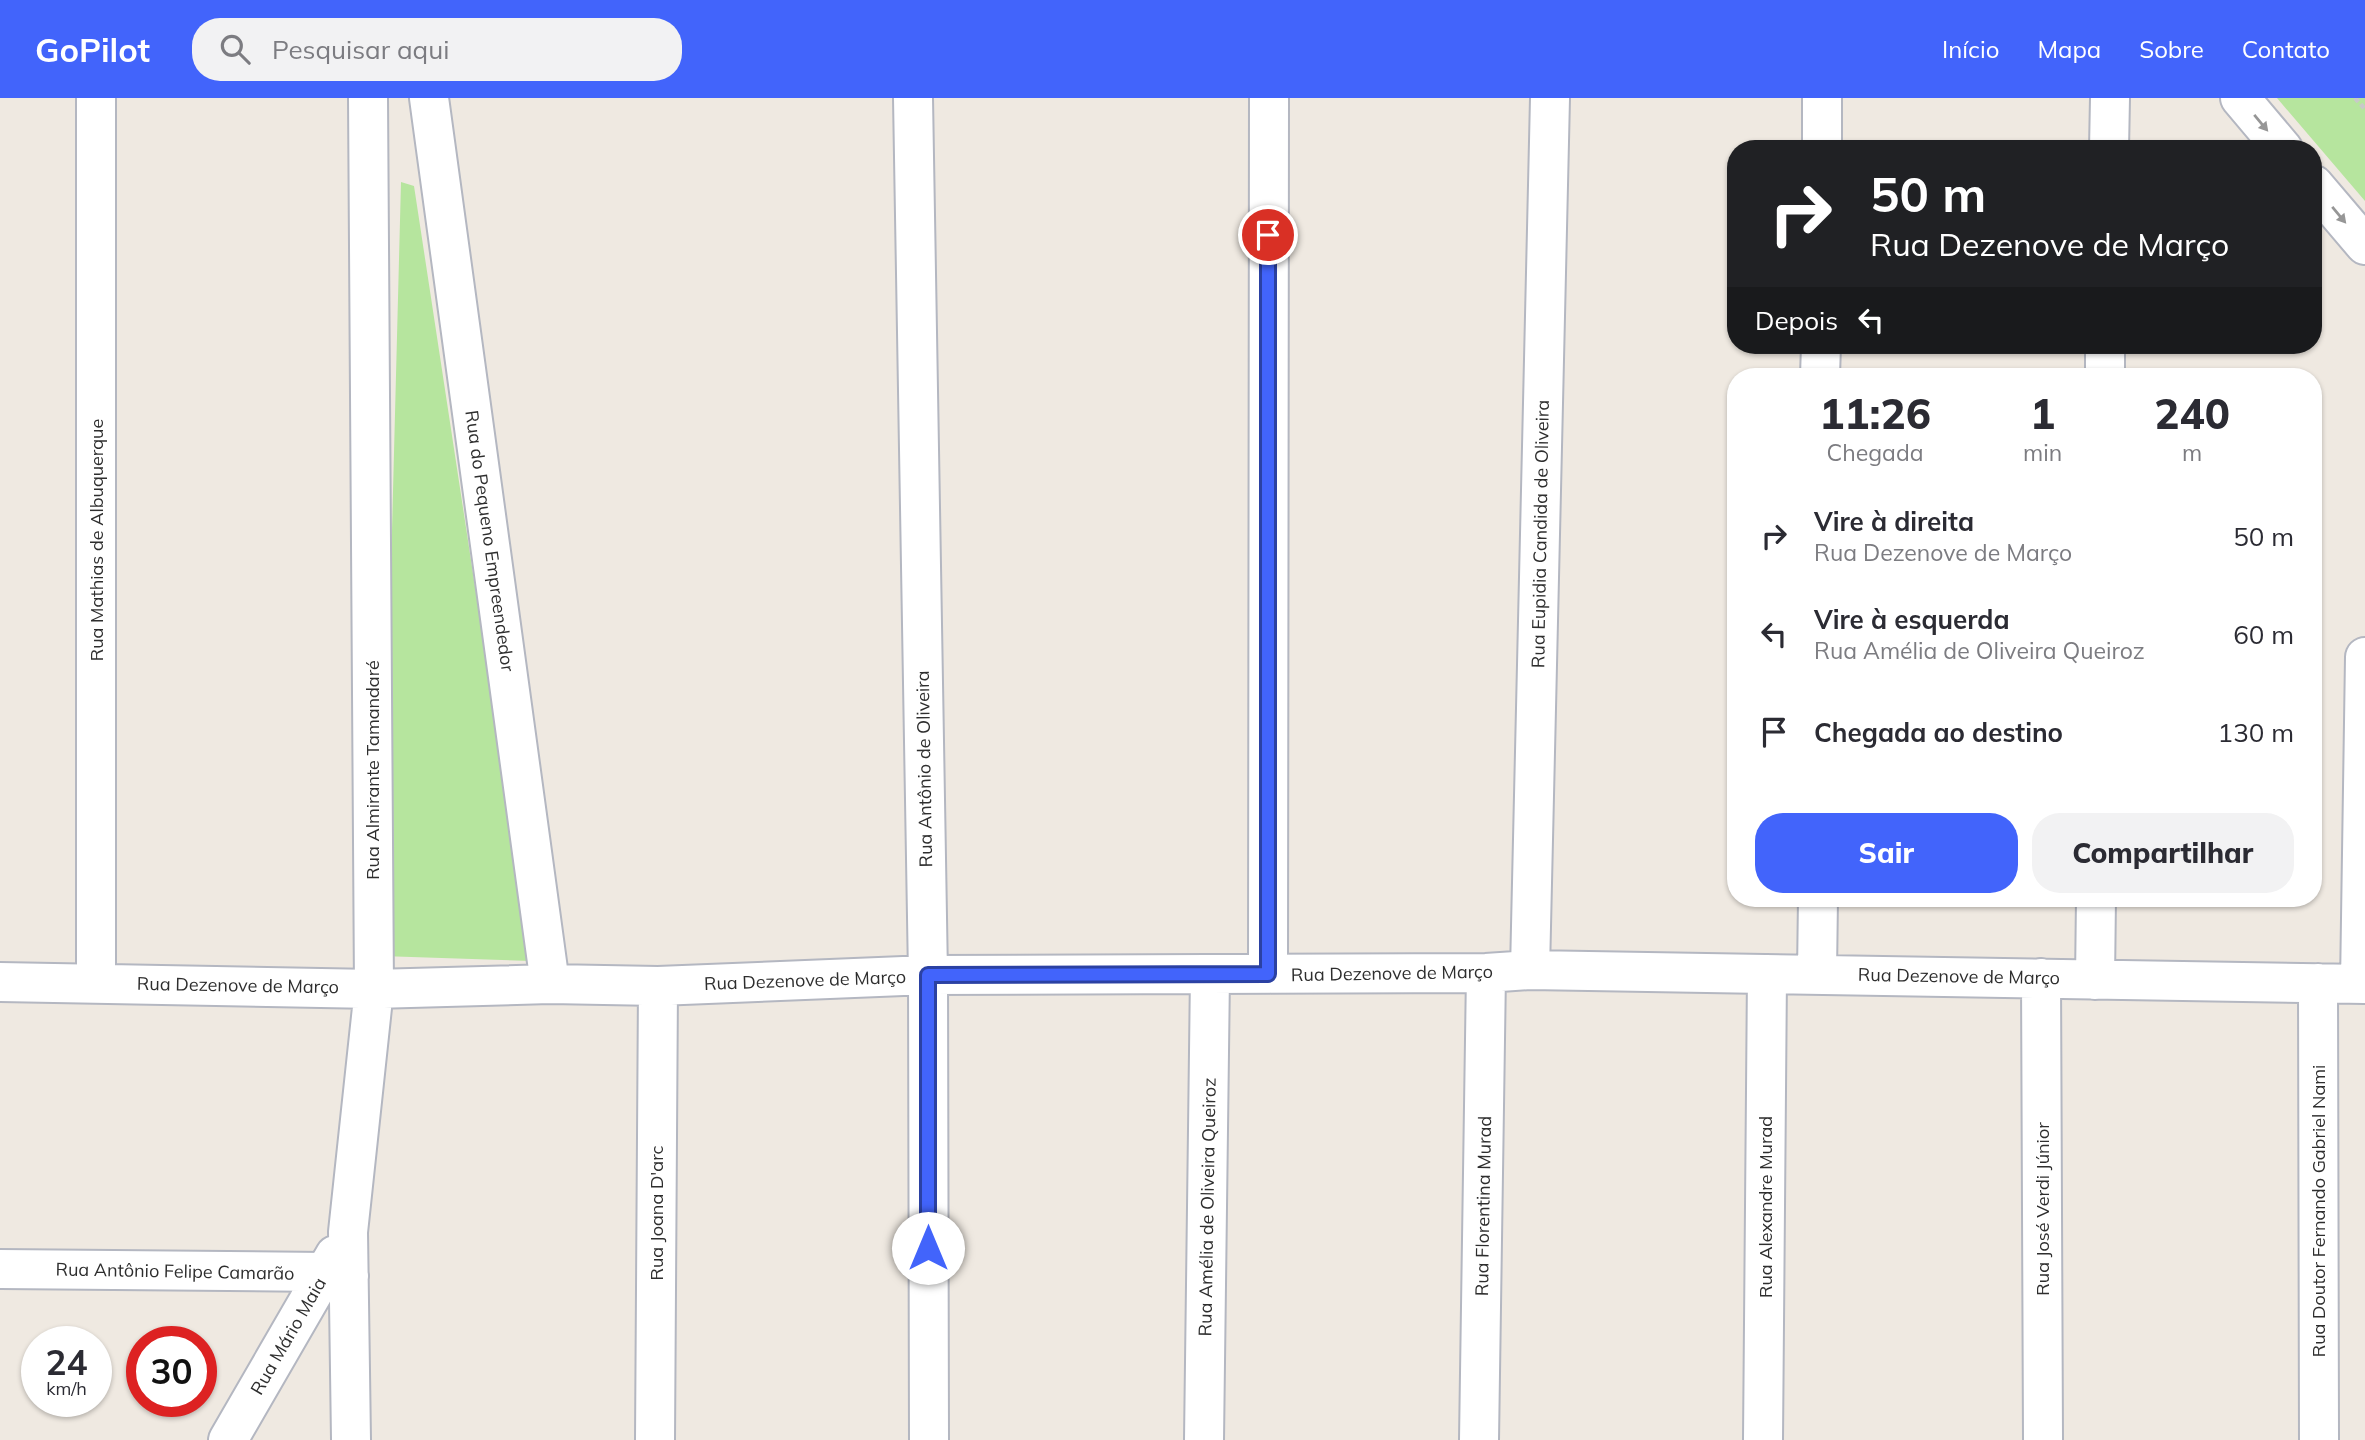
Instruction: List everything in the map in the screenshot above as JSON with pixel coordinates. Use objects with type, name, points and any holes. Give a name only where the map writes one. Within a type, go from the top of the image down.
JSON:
[{"type":"street","name":"Rua Mathias de Albuquerque","points":[[96,98],[96,982]]},
{"type":"street","name":"Rua Almirante Tamandaré","points":[[351,1440],[337,1274],[348,1232],[374,989],[369,98]]},
{"type":"street","name":"Rua do Pequeno Empreendedor","points":[[429,98],[550,984]]},
{"type":"street","name":"Rua Antônio de Oliveira","points":[[913,98],[928,975],[929,1440]]},
{"type":"street","points":[[1268,974],[1269,98]]},
{"type":"street","name":"Rua Eupidia Candida de Oliveira","points":[[1530,970],[1550,98]]},
{"type":"street","points":[[1822,98],[1822,140]]},
{"type":"street","points":[[2109,140],[2110,98]]},
{"type":"street","points":[[2240,98],[2275,140]]},
{"type":"street","points":[[2322,194],[2365,245]]},
{"type":"street","points":[[2362,984],[2365,657]]},
{"type":"street","points":[[1817,973],[1818,907]]},
{"type":"street","points":[[2095,980],[2096,907]]},
{"type":"street","name":"Rua Dezenove de Março","points":[[0,982],[374,989],[550,984],[658,986],[928,975],[1486,973],[1530,970],[2362,984]]},
{"type":"street","name":"Rua Florentina Murad","points":[[1479,1440],[1486,973]]},
{"type":"street","name":"Rua Amélia de Oliveira Queiroz","points":[[1204,1440],[1210,974]]},
{"type":"street","name":"Rua Alexandre Murad","points":[[1763,1440],[1767,974]]},
{"type":"street","name":"Rua José Verdi Júnior","points":[[2041,978],[2043,1440]]},
{"type":"street","name":"Rua Doutor Fernando Gabriel Nami","points":[[2318,983],[2319,1440]]},
{"type":"street","name":"Rua Joana D'arc","points":[[654,1440],[658,986]]},
{"type":"street","name":"Rua Antônio Felipe Camarão","points":[[0,1269],[337,1274]]},
{"type":"street","name":"Rua Mário Maia","points":[[228,1440],[337,1274]]},
{"type":"path","points":[[2356,98],[2365,109]]},
{"type":"green space","points":[[2277,98],[2365,98],[2365,201],[2322,151],[2322,140],[2313,140]]},
{"type":"green space","points":[[401,182],[414,186],[532,961],[381,956]]},
{"type":"route","points":[[928,1248],[928,975],[1268,974],[1268,235]]}]
